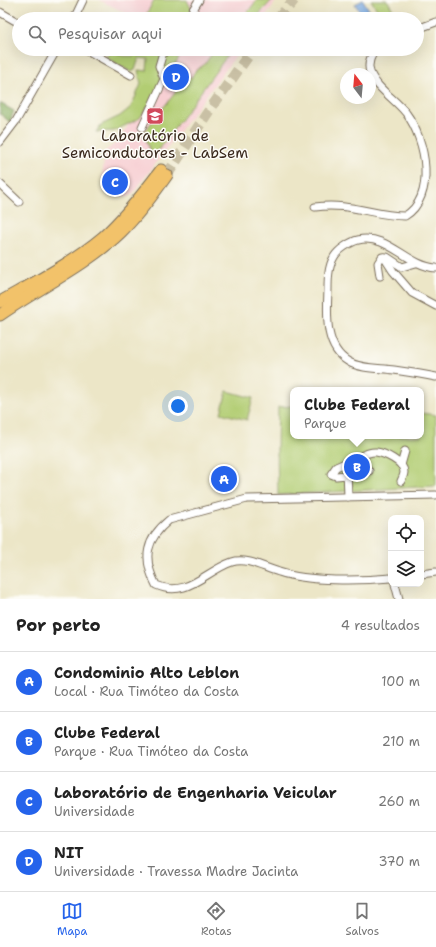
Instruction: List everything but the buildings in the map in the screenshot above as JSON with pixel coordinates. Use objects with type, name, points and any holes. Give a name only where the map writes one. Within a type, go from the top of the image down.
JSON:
[{"type":"highway","points":[[0,302],[61,266],[102,237],[128,212],[164,173],[149,200],[120,232],[79,264],[0,315]]},
{"type":"street","points":[[77,12],[83,0]]},
{"type":"street","points":[[192,10],[199,0]]},
{"type":"street","points":[[0,12],[12,19]]},
{"type":"street","points":[[424,26],[436,22]]},
{"type":"street","points":[[0,142],[16,121],[53,56]]},
{"type":"street","points":[[97,56],[131,75]]},
{"type":"street","points":[[142,127],[164,79],[159,66],[162,56]]},
{"type":"street","points":[[315,207],[330,205],[348,206],[405,216],[420,207],[429,190],[432,176],[428,158],[406,113],[375,82],[369,70],[369,63],[372,56]]},
{"type":"street","points":[[0,184],[20,202]]},
{"type":"street","points":[[436,268],[416,263],[384,242],[371,239],[357,240],[344,247],[334,258],[329,273],[327,322],[332,342],[339,354],[349,363],[436,377]]},
{"type":"street","points":[[384,257],[400,267]]},
{"type":"street","points":[[384,257],[412,293],[436,306]]},
{"type":"street","points":[[380,276],[378,263],[384,257]]},
{"type":"street","points":[[394,271],[400,267],[416,263]]},
{"type":"street","points":[[401,481],[404,472],[401,465],[405,451]]},
{"type":"street","points":[[347,475],[336,476],[331,474],[336,467],[354,461],[370,452],[376,452],[401,465]]},
{"type":"street","points":[[354,461],[365,465],[369,471]]},
{"type":"street","points":[[348,497],[347,468],[354,461]]},
{"type":"street","points":[[388,578],[355,580],[294,577],[244,560],[233,562],[218,568],[191,589],[172,591],[156,585],[149,568],[147,555],[154,537],[160,527],[169,520],[178,516],[247,499],[436,494]]},
{"type":"street","points":[[424,574],[436,572]]},
{"type":"street","points":[[396,587],[399,599]]},
{"type":"shaded area","points":[[99,0],[277,0],[268,12],[124,12]]},
{"type":"shaded area","points":[[157,56],[236,56],[132,195],[128,197],[114,194],[102,177],[105,151],[116,143],[146,99]]},
{"type":"green space","points":[[154,0],[187,0],[192,12],[148,12]]},
{"type":"green space","points":[[257,0],[272,0],[261,12],[248,12]]},
{"type":"green space","points":[[371,0],[387,0],[394,12],[379,12]]},
{"type":"green space","points":[[180,56],[140,118],[114,131],[96,132],[101,125],[120,116],[131,107],[141,84],[138,70],[147,71],[148,59],[139,58],[135,70],[131,72],[106,57]]},
{"type":"green space","points":[[210,56],[227,56],[153,158],[143,133],[175,93],[186,75],[191,78],[195,71],[205,64]]},
{"type":"green space","points":[[0,103],[14,111],[10,122],[0,114]]},
{"type":"green space","points":[[227,391],[253,398],[247,420],[221,413]]},
{"type":"green space","points":[[290,406],[290,439],[424,439],[424,413],[436,415],[436,486],[278,495],[278,407]]},
{"type":"water","points":[[363,0],[370,12],[360,12],[355,4]]},
{"type":"tunnel","points":[[284,12],[294,0]]},
{"type":"tunnel","points":[[167,175],[206,115],[248,56]]},
{"type":"place","name":"NIT","points":[[176,77]]},
{"type":"place","name":"Laboratório de Semicondutores - LabSem","points":[[155,116]]},
{"type":"place","name":"Laboratório de Engenharia Veicular","points":[[115,182]]},
{"type":"place","name":"Clube Federal","points":[[357,467]]},
{"type":"place","name":"Condominio Alto Leblon","points":[[224,479]]}]
